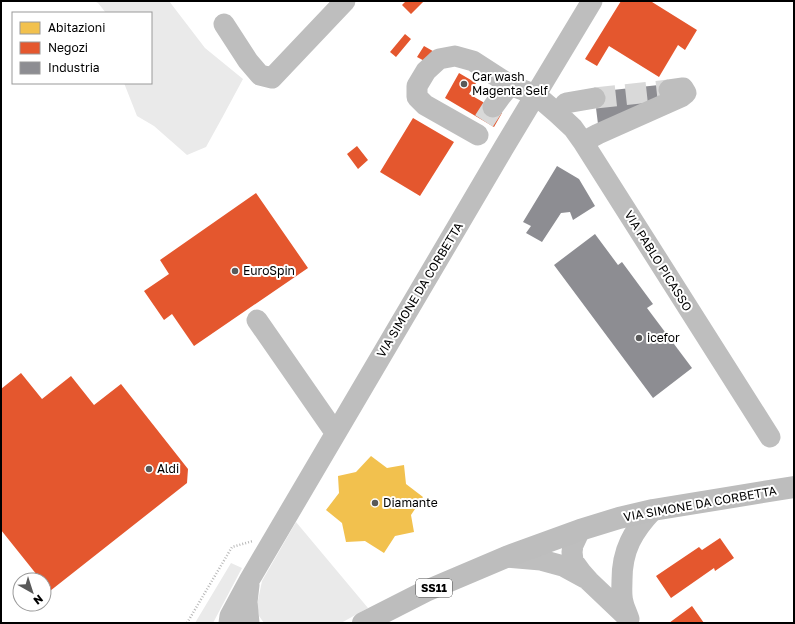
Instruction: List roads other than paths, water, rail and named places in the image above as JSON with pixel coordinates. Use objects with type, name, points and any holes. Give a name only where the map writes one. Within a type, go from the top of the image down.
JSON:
[{"type":"main road","name":"VIA SIMONE DA CORBETTA","points":[[363,623],[426,591],[506,557],[580,530],[653,510],[794,487]]},
{"type":"street","points":[[224,24],[248,61],[260,76],[272,78],[345,1]]},
{"type":"street","name":"VIA SIMONE DA CORBETTA","points":[[229,623],[230,616],[250,579],[503,149],[592,1]]},
{"type":"street","name":"VIA PABLO PICASSO","points":[[482,116],[440,113],[437,101],[425,94],[424,86],[439,68],[450,64],[461,66],[479,77],[510,85],[536,95],[573,128],[770,437]]},
{"type":"street","points":[[503,149],[482,116],[510,85]]},
{"type":"street","points":[[583,142],[681,97],[686,93],[683,88],[668,90]]},
{"type":"street","points":[[558,114],[566,103],[595,98]]},
{"type":"street","points":[[257,320],[332,428],[337,430]]},
{"type":"street","points":[[628,622],[623,602],[622,588],[624,560],[633,535],[653,510]]},
{"type":"street","points":[[580,530],[573,545],[573,561],[589,581],[610,600],[628,622]]},
{"type":"street","points":[[506,557],[541,560],[563,566],[589,581]]},
{"type":"street","name":"VIA SIMONE DA CORBETTA","points":[[249,623],[247,602],[250,579]]},
{"type":"tunnel","points":[[595,98],[669,90]]},
{"type":"tunnel","points":[[484,121],[493,107]]},
{"type":"place","name":"Car wash Magenta Self","points":[[464,84]]},
{"type":"place","name":"EuroSpin","points":[[235,271]]},
{"type":"place","name":"icefor","points":[[639,338]]},
{"type":"place","name":"Aldi","points":[[149,469]]},
{"type":"place","name":"Diamante","points":[[375,503]]}]
